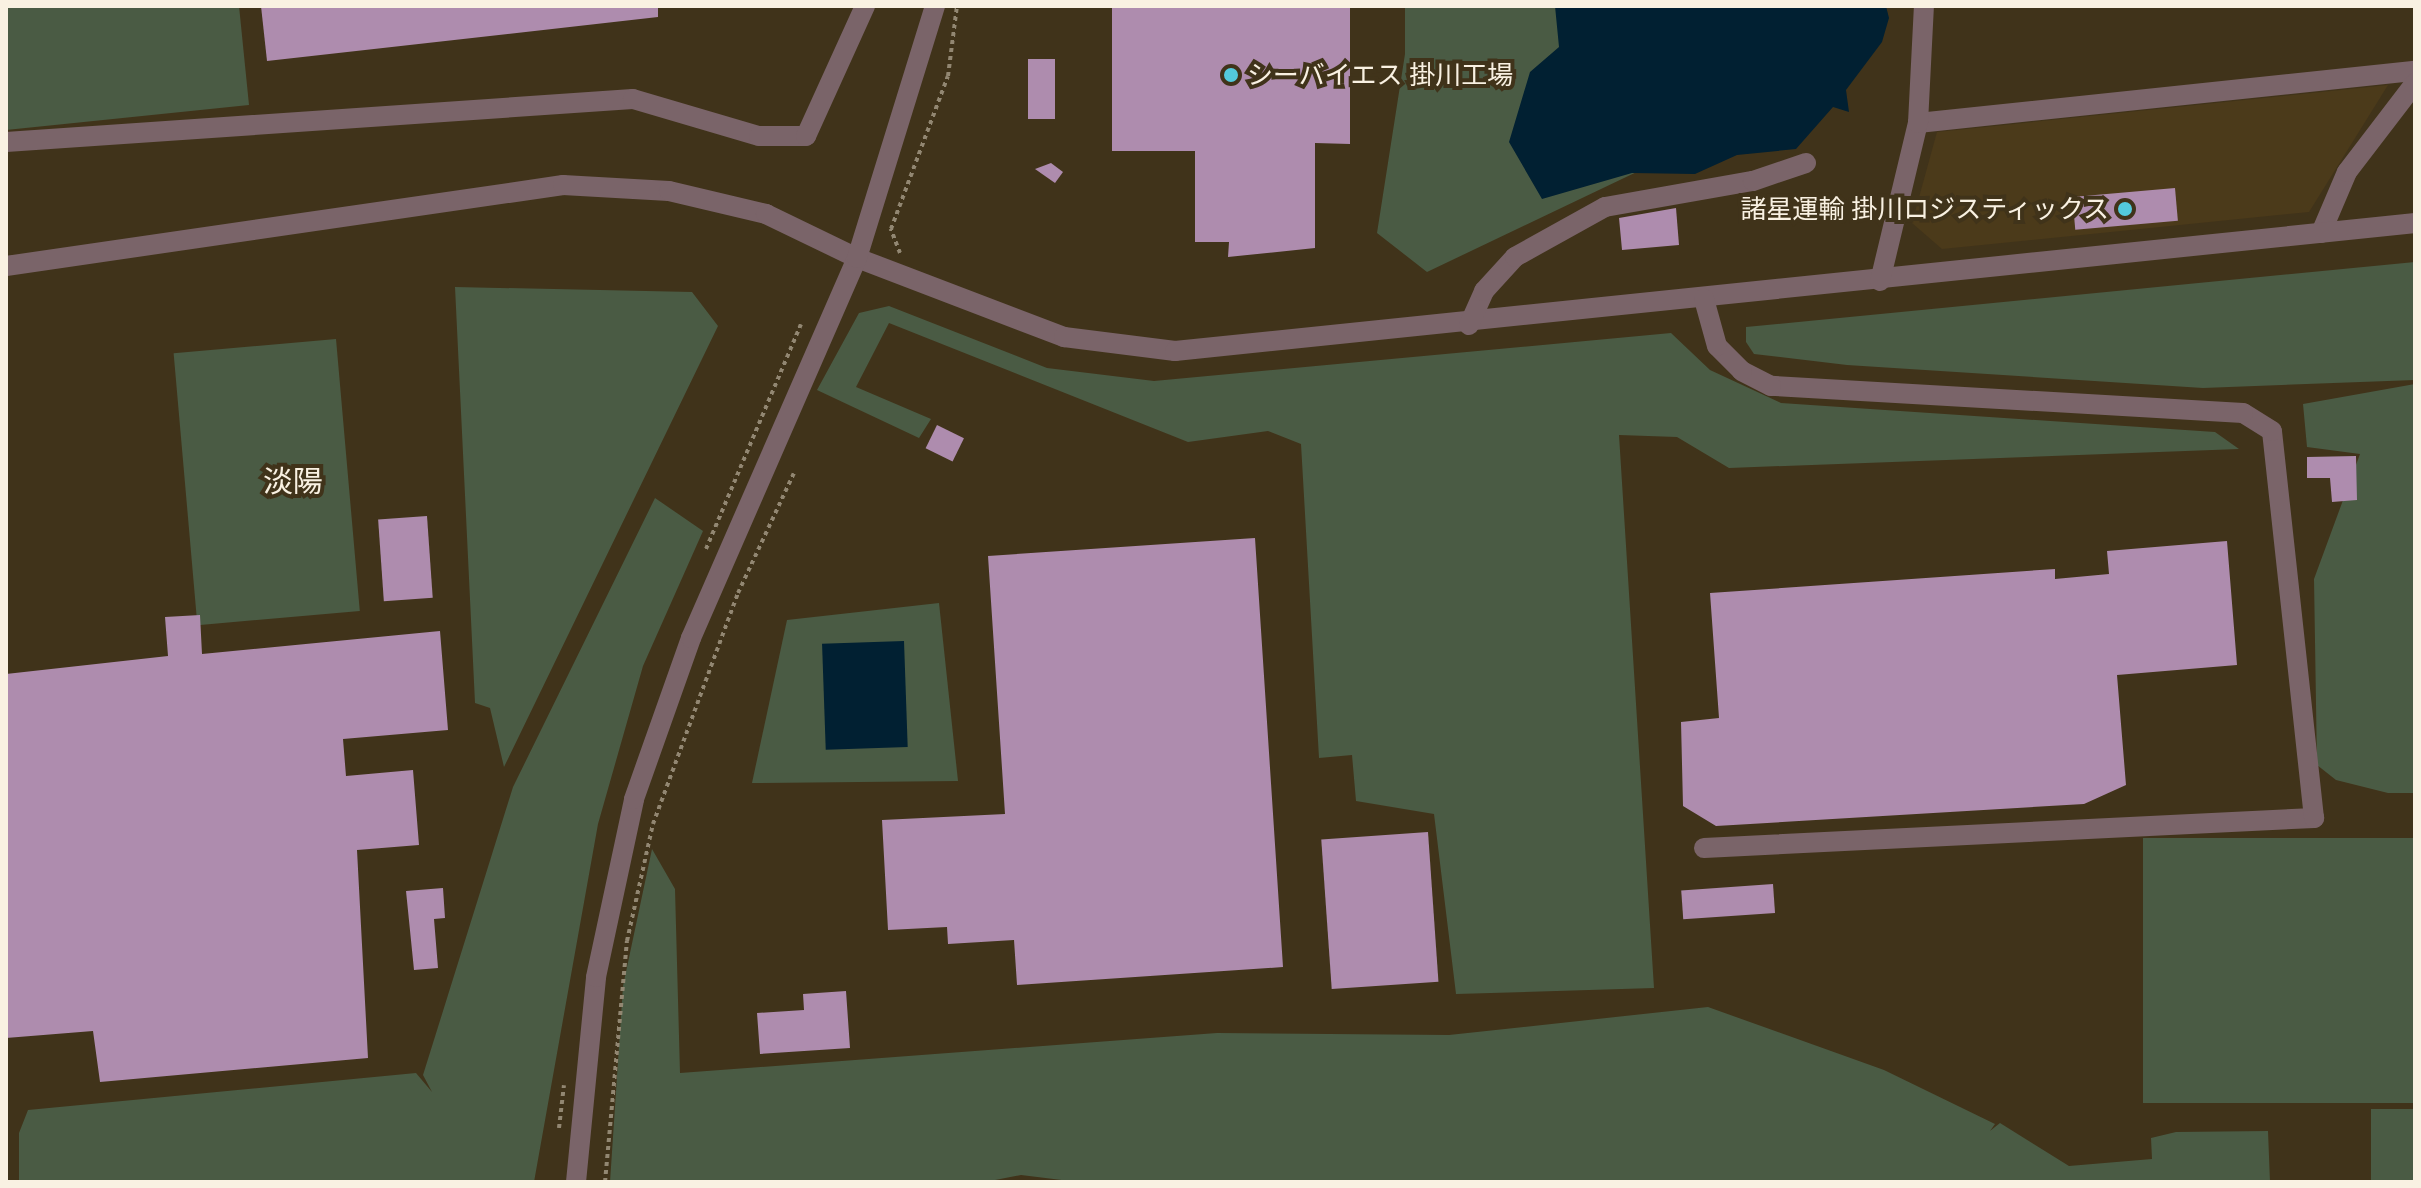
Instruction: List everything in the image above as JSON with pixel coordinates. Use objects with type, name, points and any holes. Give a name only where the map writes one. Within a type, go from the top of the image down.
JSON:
[{"type":"street","points":[[6,142],[633,99],[759,136],[806,136],[865,6]]},
{"type":"street","points":[[576,1182],[596,977],[634,799],[691,638],[857,258],[935,6]]},
{"type":"street","points":[[1880,281],[1918,123],[1924,6]]},
{"type":"street","points":[[1918,123],[2415,71]]},
{"type":"street","points":[[2321,233],[2347,172],[2415,83]]},
{"type":"street","points":[[1469,325],[1484,291],[1515,257],[1605,207],[1753,181],[1806,163]]},
{"type":"street","points":[[6,266],[563,185],[669,191],[766,214],[857,258],[1023,324],[1110,347],[1247,348],[2415,223]]},
{"type":"street","points":[[1704,299],[1717,346],[1742,371],[1771,386],[2243,413],[2272,431],[2314,818],[1704,848]]},
{"type":"path","points":[[904,258],[891,229],[948,76],[957,6]]},
{"type":"path","points":[[605,1182],[627,941],[653,824],[738,593],[794,473]]},
{"type":"shaded area","points":[[2388,85],[2309,212],[1942,249],[1912,223],[1937,132]]},
{"type":"green space","points":[[6,6],[239,6],[249,105],[6,130]]},
{"type":"green space","points":[[1405,6],[1731,6],[1689,147],[1427,272],[1377,233],[1405,54]]},
{"type":"green space","points":[[2415,262],[2415,380],[2203,388],[1847,365],[1754,354],[1746,342],[1746,327]]},
{"type":"green space","points":[[455,287],[692,292],[718,326],[504,767],[490,708],[475,703]]},
{"type":"green space","points":[[889,306],[1047,368],[1154,381],[1671,333],[1710,370],[1781,403],[2215,432],[2239,449],[1729,468],[1677,437],[1619,435],[1654,988],[1456,994],[1434,814],[1356,801],[1352,755],[1319,758],[1301,444],[1268,431],[1188,442],[889,323],[856,387],[931,419],[919,438],[817,390],[859,313]]},
{"type":"green space","points":[[336,339],[360,611],[197,625],[174,353]]},
{"type":"green space","points":[[2415,384],[2415,793],[2388,793],[2336,780],[2317,765],[2314,579],[2360,454],[2307,447],[2303,404]]},
{"type":"green space","points":[[655,498],[703,531],[643,666],[598,824],[534,1182],[19,1182],[19,1133],[28,1110],[416,1073],[432,1092],[423,1075],[513,787]]},
{"type":"green space","points":[[939,603],[958,781],[752,783],[787,620]]},
{"type":"green space","points":[[2143,838],[2415,838],[2415,1103],[2143,1103]]},
{"type":"green space","points":[[652,849],[675,889],[680,1073],[1217,1033],[1449,1035],[1708,1007],[1884,1070],[1995,1124],[1990,1131],[2000,1123],[2069,1166],[2152,1159],[2151,1138],[2176,1132],[2268,1131],[2270,1182],[1078,1182],[1021,1175],[985,1182],[610,1182],[623,986]]},
{"type":"green space","points":[[2371,1109],[2415,1109],[2415,1182],[2371,1182]]},
{"type":"water","points":[[1555,6],[1886,6],[1889,18],[1882,42],[1846,90],[1849,112],[1833,107],[1796,149],[1737,155],[1695,174],[1632,173],[1542,199],[1509,142],[1530,72],[1559,47]]},
{"type":"water","points":[[904,641],[908,747],[826,750],[822,644]]},
{"type":"building","points":[[261,6],[658,6],[658,17],[267,61]]},
{"type":"building","name":"シーバイエス 掛川工場","points":[[1112,6],[1350,6],[1350,144],[1315,143],[1315,248],[1228,257],[1229,242],[1195,242],[1195,151],[1112,151]]},
{"type":"building","points":[[1028,59],[1055,59],[1055,119],[1028,119]]},
{"type":"building","points":[[1051,163],[1063,172],[1055,183],[1035,169]]},
{"type":"building","name":"諸星運輸 掛川ロジスティックス","points":[[2175,188],[2178,221],[2075,230],[2072,197]]},
{"type":"building","points":[[1676,208],[1679,245],[1622,250],[1619,218]]},
{"type":"building","points":[[937,425],[964,438],[953,462],[926,448]]},
{"type":"building","points":[[2356,456],[2357,500],[2332,502],[2330,478],[2307,478],[2307,457]]},
{"type":"building","points":[[427,516],[433,598],[384,601],[378,519]]},
{"type":"building","points":[[1255,538],[1283,967],[1017,985],[1014,940],[948,944],[947,927],[888,930],[882,820],[1005,814],[988,556]]},
{"type":"building","points":[[2227,541],[2237,665],[2117,675],[2126,785],[2084,804],[1716,826],[1683,806],[1681,722],[1719,718],[1710,593],[2055,569],[2055,579],[2109,574],[2107,551]]},
{"type":"building","points":[[200,615],[202,654],[440,631],[448,730],[343,739],[346,776],[413,770],[419,845],[357,850],[368,1058],[100,1082],[93,1031],[6,1038],[6,674],[168,656],[165,617]]},
{"type":"building","points":[[1428,832],[1438,982],[1332,989],[1321,839]]},
{"type":"building","points":[[1773,884],[1775,913],[1683,919],[1681,890]]},
{"type":"building","points":[[443,888],[445,918],[434,919],[438,968],[414,970],[406,891]]},
{"type":"building","points":[[846,991],[850,1048],[760,1054],[757,1013],[804,1010],[803,994]]},
{"type":"place","name":"シーバイエス 掛川工場","points":[[1231,75]]},
{"type":"place","name":"諸星運輸 掛川ロジスティックス","points":[[2125,209]]},
{"type":"district","name":"淡陽","points":[[293,481]]}]
